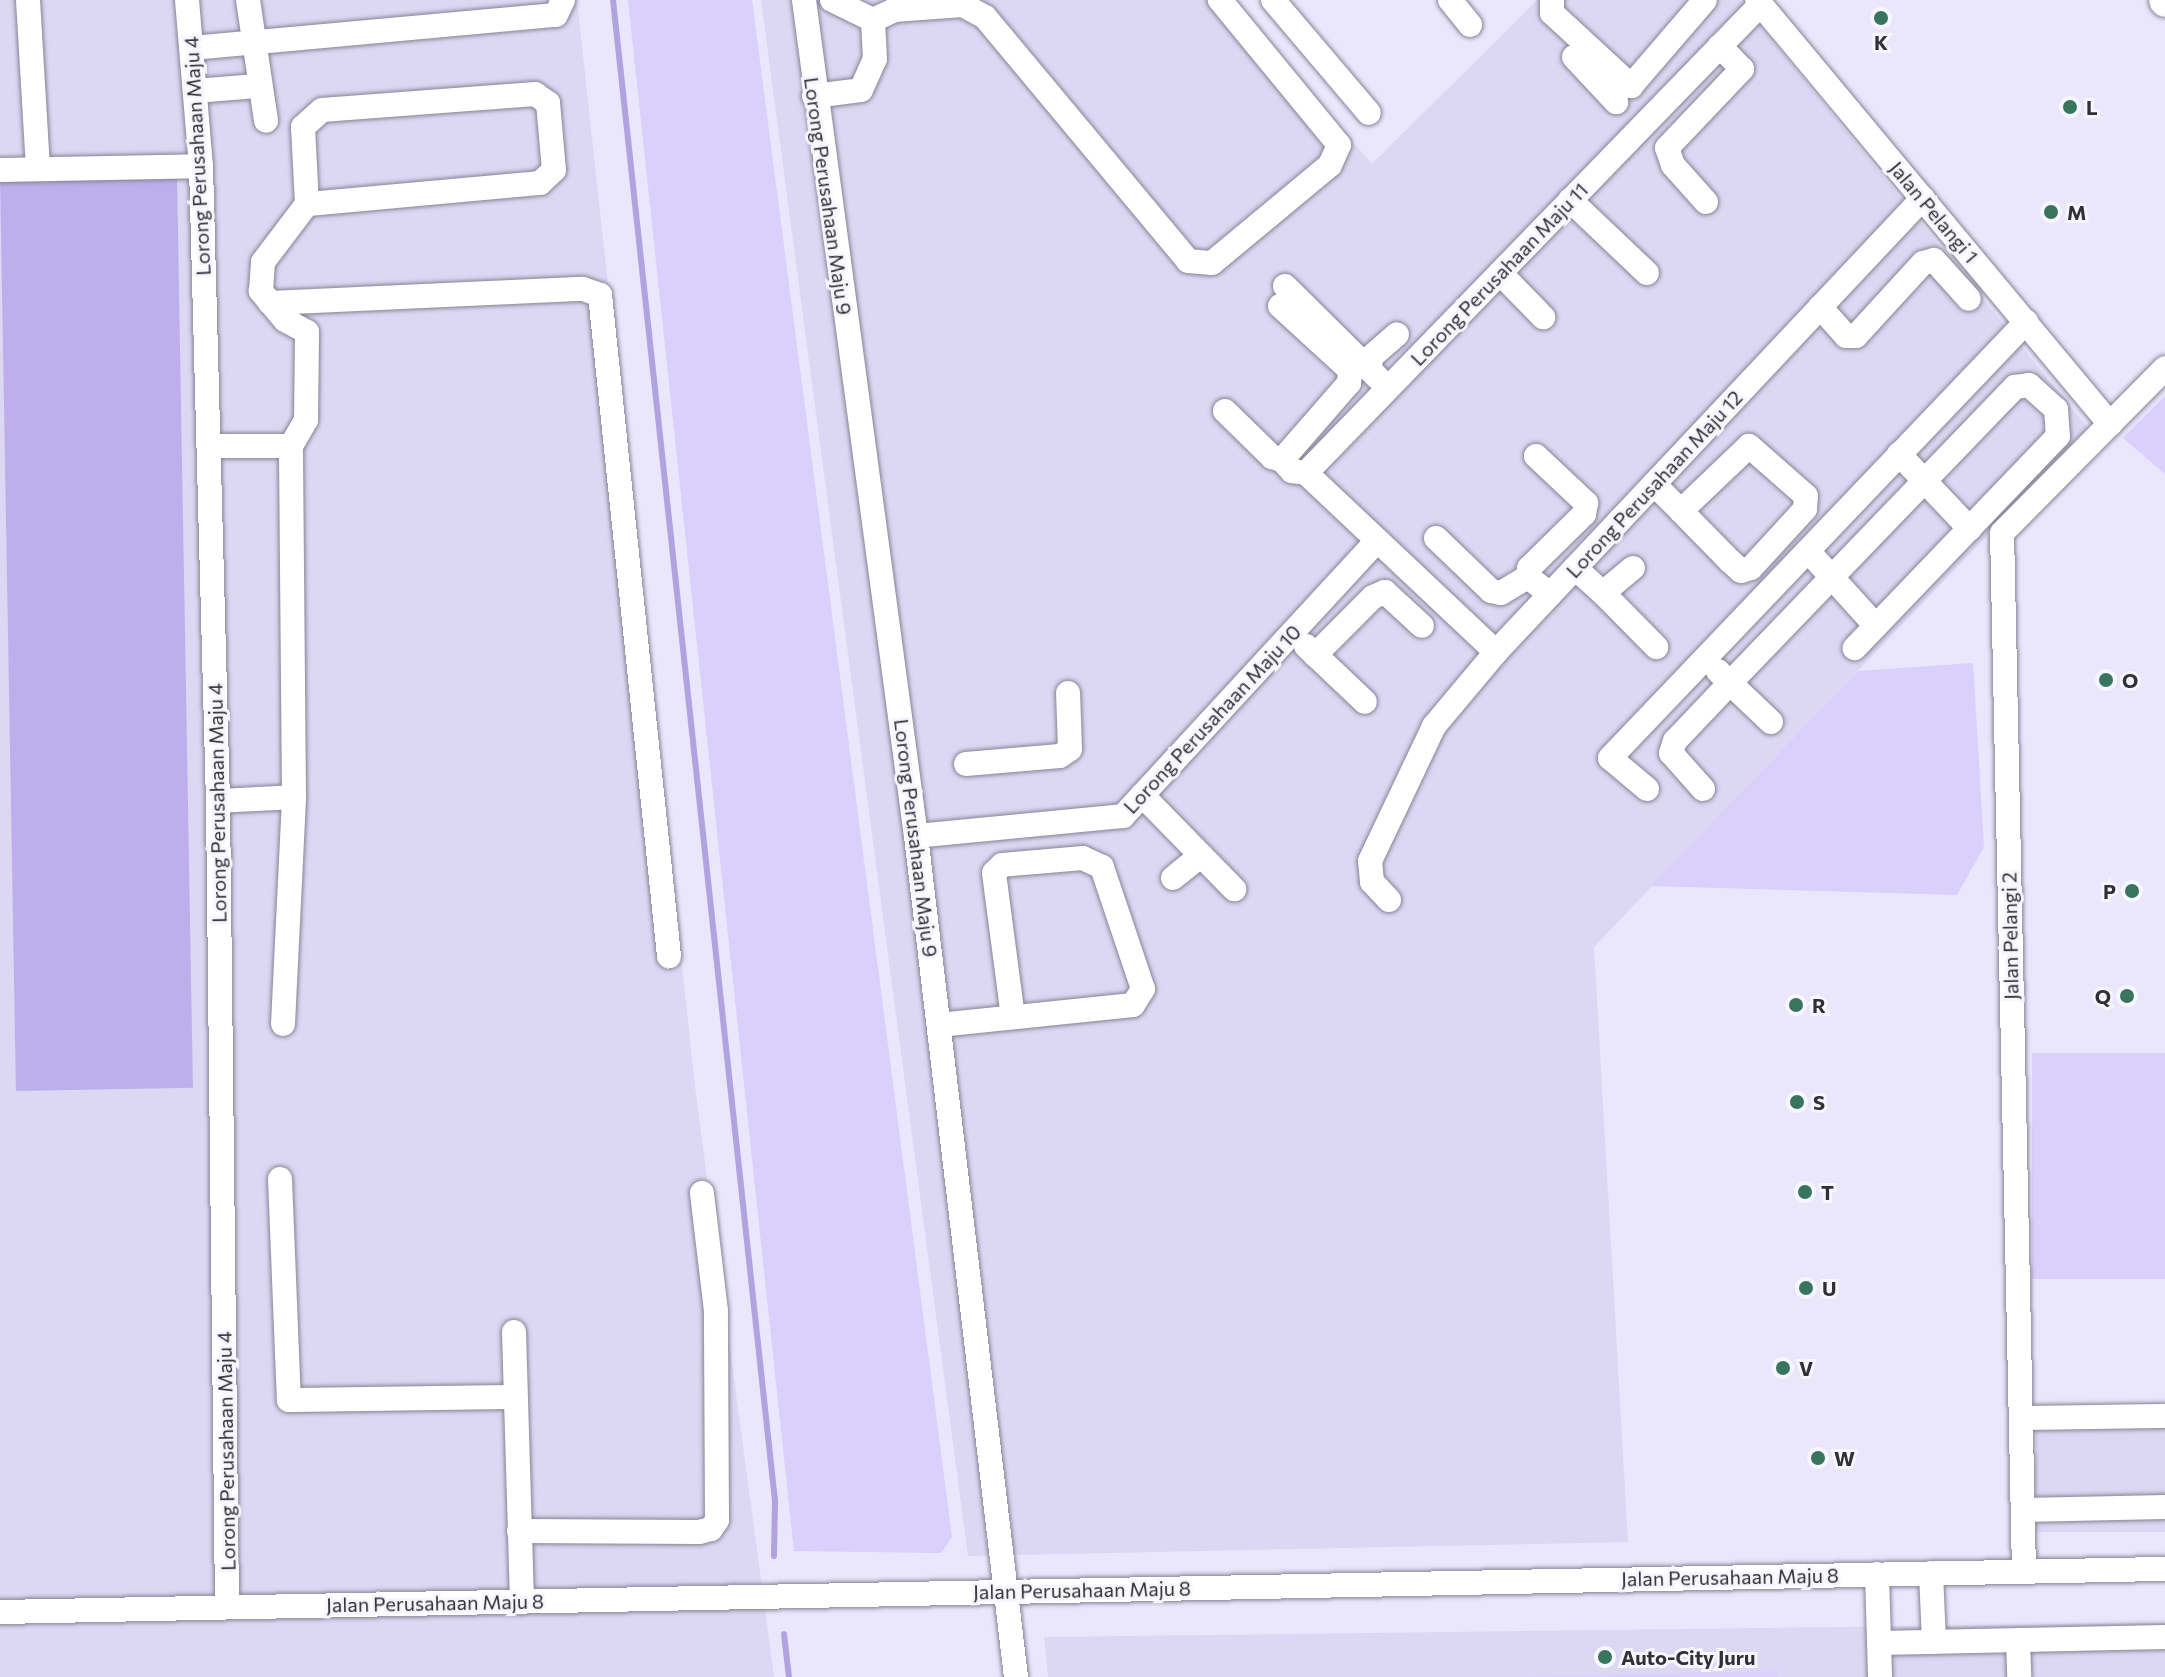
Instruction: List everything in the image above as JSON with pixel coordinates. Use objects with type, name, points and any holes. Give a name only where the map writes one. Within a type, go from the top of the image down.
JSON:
[{"type":"street","points":[[28,0],[38,169]]},
{"type":"street","name":"Lorong Perusahaan Maju 4","points":[[187,0],[201,166],[218,801],[227,1607]]},
{"type":"street","points":[[248,0],[257,86],[266,121]]},
{"type":"street","points":[[192,48],[556,15],[563,0]]},
{"type":"street","name":"Lorong Perusahaan Maju 9","points":[[804,0],[814,96],[916,836],[1009,1592],[1016,1677]]},
{"type":"street","points":[[832,0],[873,20]]},
{"type":"street","points":[[873,20],[894,10],[963,5],[985,17],[1188,261],[1212,263],[1330,165],[1339,145],[1220,0]]},
{"type":"street","points":[[1273,0],[1369,113]]},
{"type":"street","points":[[1450,0],[1470,25]]},
{"type":"street","points":[[1552,0],[1552,13],[1631,86],[1676,38],[1705,0]]},
{"type":"street","name":"Lorong Perusahaan Maju 11","points":[[1306,473],[1702,65],[1759,2]]},
{"type":"street","name":"Jalan Pelangi 1","points":[[1759,2],[2110,424]]},
{"type":"street","points":[[814,96],[861,90],[875,59],[873,20]]},
{"type":"street","points":[[1676,38],[1702,65]]},
{"type":"street","points":[[1561,43],[1608,110],[1640,128]]},
{"type":"street","points":[[1706,202],[1673,165],[1667,148],[1742,69],[1720,46]]},
{"type":"street","points":[[195,91],[257,86]]},
{"type":"street","points":[[283,1024],[294,797],[291,446],[306,420],[307,332],[285,320],[261,291],[263,262],[307,204],[303,127],[322,110],[535,94],[548,103],[554,170],[540,183],[307,204]]},
{"type":"street","points":[[0,170],[201,166]]},
{"type":"street","name":"Lorong Perusahaan Maju 12","points":[[1389,900],[1372,882],[1370,861],[1434,726],[1496,652],[1923,198]]},
{"type":"street","points":[[1570,200],[1647,273]]},
{"type":"street","points":[[1820,307],[1846,336],[1856,336],[1923,263],[1934,260],[1969,299]]},
{"type":"street","points":[[1500,273],[1543,317]]},
{"type":"street","points":[[270,303],[583,289],[600,295],[669,956]]},
{"type":"street","points":[[1282,460],[1349,383],[1350,370],[1282,296],[1388,388]]},
{"type":"street","points":[[1647,789],[1610,758],[2026,322]]},
{"type":"street","points":[[1369,369],[1372,356],[1397,334]]},
{"type":"street","name":"Jalan Pelangi 2","points":[[2024,1572],[2002,533],[2165,368]]},
{"type":"street","points":[[1703,789],[1671,753],[1675,741],[1834,579],[2015,387],[2029,385],[2056,409],[2058,436],[1855,648]]},
{"type":"street","points":[[1225,411],[1272,457],[1282,460],[1292,471],[1306,473],[1496,652]]},
{"type":"street","points":[[209,446],[291,446]]},
{"type":"street","points":[[1654,484],[1681,511],[1741,571],[1751,568],[1805,509],[1806,496],[1749,446],[1681,511]]},
{"type":"street","points":[[1899,454],[1970,529]]},
{"type":"street","points":[[1528,577],[1529,568],[1584,514],[1586,503],[1536,456]]},
{"type":"street","points":[[1436,538],[1491,591],[1501,593],[1528,577]]},
{"type":"street","name":"Lorong Perusahaan Maju 10","points":[[916,836],[1123,816],[1377,541]]},
{"type":"street","points":[[1808,551],[1876,626]]},
{"type":"street","points":[[1575,568],[1656,647]]},
{"type":"street","points":[[1603,593],[1633,568]]},
{"type":"street","points":[[1528,577],[1550,594]]},
{"type":"street","points":[[1315,655],[1373,597],[1385,592],[1422,626]]},
{"type":"street","points":[[1293,633],[1365,702]]},
{"type":"street","points":[[1706,658],[1771,722]]},
{"type":"street","points":[[966,764],[1060,756],[1070,749],[1068,693]]},
{"type":"street","points":[[1142,795],[1234,889]]},
{"type":"street","points":[[218,801],[294,797]]},
{"type":"street","points":[[1173,878],[1201,855]]},
{"type":"street","points":[[939,1025],[1133,1005],[1143,989],[1102,867],[1083,858],[1002,865],[994,873],[1013,1017]]},
{"type":"street","points":[[280,1179],[289,1400],[514,1397]]},
{"type":"street","points":[[519,1531],[699,1532],[711,1529],[717,1520],[716,1311],[702,1193]]},
{"type":"street","points":[[514,1332],[522,1601]]},
{"type":"street","points":[[2021,1418],[2165,1416]]},
{"type":"street","points":[[2023,1510],[2165,1507]]},
{"type":"street","name":"Jalan Perusahaan Maju 8","points":[[0,1612],[2165,1569]]},
{"type":"street","points":[[1931,1573],[1934,1642]]},
{"type":"street","points":[[1877,1574],[1880,1677]]},
{"type":"street","points":[[1879,1643],[2165,1637]]},
{"type":"street","points":[[2018,1640],[2019,1677]]},
{"type":"shaded area","points":[[0,0],[577,0],[696,1095],[774,1677],[0,1677]]},
{"type":"shaded area","points":[[628,0],[752,0],[952,1537],[941,1553],[794,1551]]},
{"type":"shaded area","points":[[761,0],[1231,0],[1372,164],[1537,0],[1739,0],[2089,429],[1594,947],[1628,1542],[968,1556]]},
{"type":"shaded area","points":[[177,175],[193,1088],[16,1091],[0,178]]},
{"type":"shaded area","points":[[2165,396],[2165,474],[2123,438]]},
{"type":"shaded area","points":[[1973,663],[1984,847],[1957,895],[1651,886],[1858,671]]},
{"type":"shaded area","points":[[2032,1053],[2165,1053],[2165,1279],[2032,1279]]},
{"type":"shaded area","points":[[2036,1411],[2165,1411],[2165,1532],[2036,1532]]},
{"type":"shaded area","name":"Auto-City Juru","points":[[2165,1623],[2165,1677],[1048,1677],[1044,1637]]},
{"type":"shaded area","points":[[1777,1671],[1778,1677],[1516,1677]]},
{"type":"waterway","points":[[613,0],[775,1502],[774,1556]]},
{"type":"waterway","points":[[784,1634],[789,1677]]},
{"type":"place","name":"K","points":[[1881,18]]},
{"type":"place","name":"L","points":[[2070,107]]},
{"type":"place","name":"M","points":[[2051,212]]},
{"type":"place","name":"O","points":[[2106,680]]},
{"type":"place","name":"P","points":[[2132,891]]},
{"type":"place","name":"Q","points":[[2127,996]]},
{"type":"place","name":"R","points":[[1796,1005]]},
{"type":"place","name":"S","points":[[1797,1102]]},
{"type":"place","name":"T","points":[[1805,1192]]},
{"type":"place","name":"U","points":[[1806,1288]]},
{"type":"place","name":"V","points":[[1783,1368]]},
{"type":"place","name":"W","points":[[1818,1458]]},
{"type":"place","name":"Auto-City Juru","points":[[1605,1657]]}]
